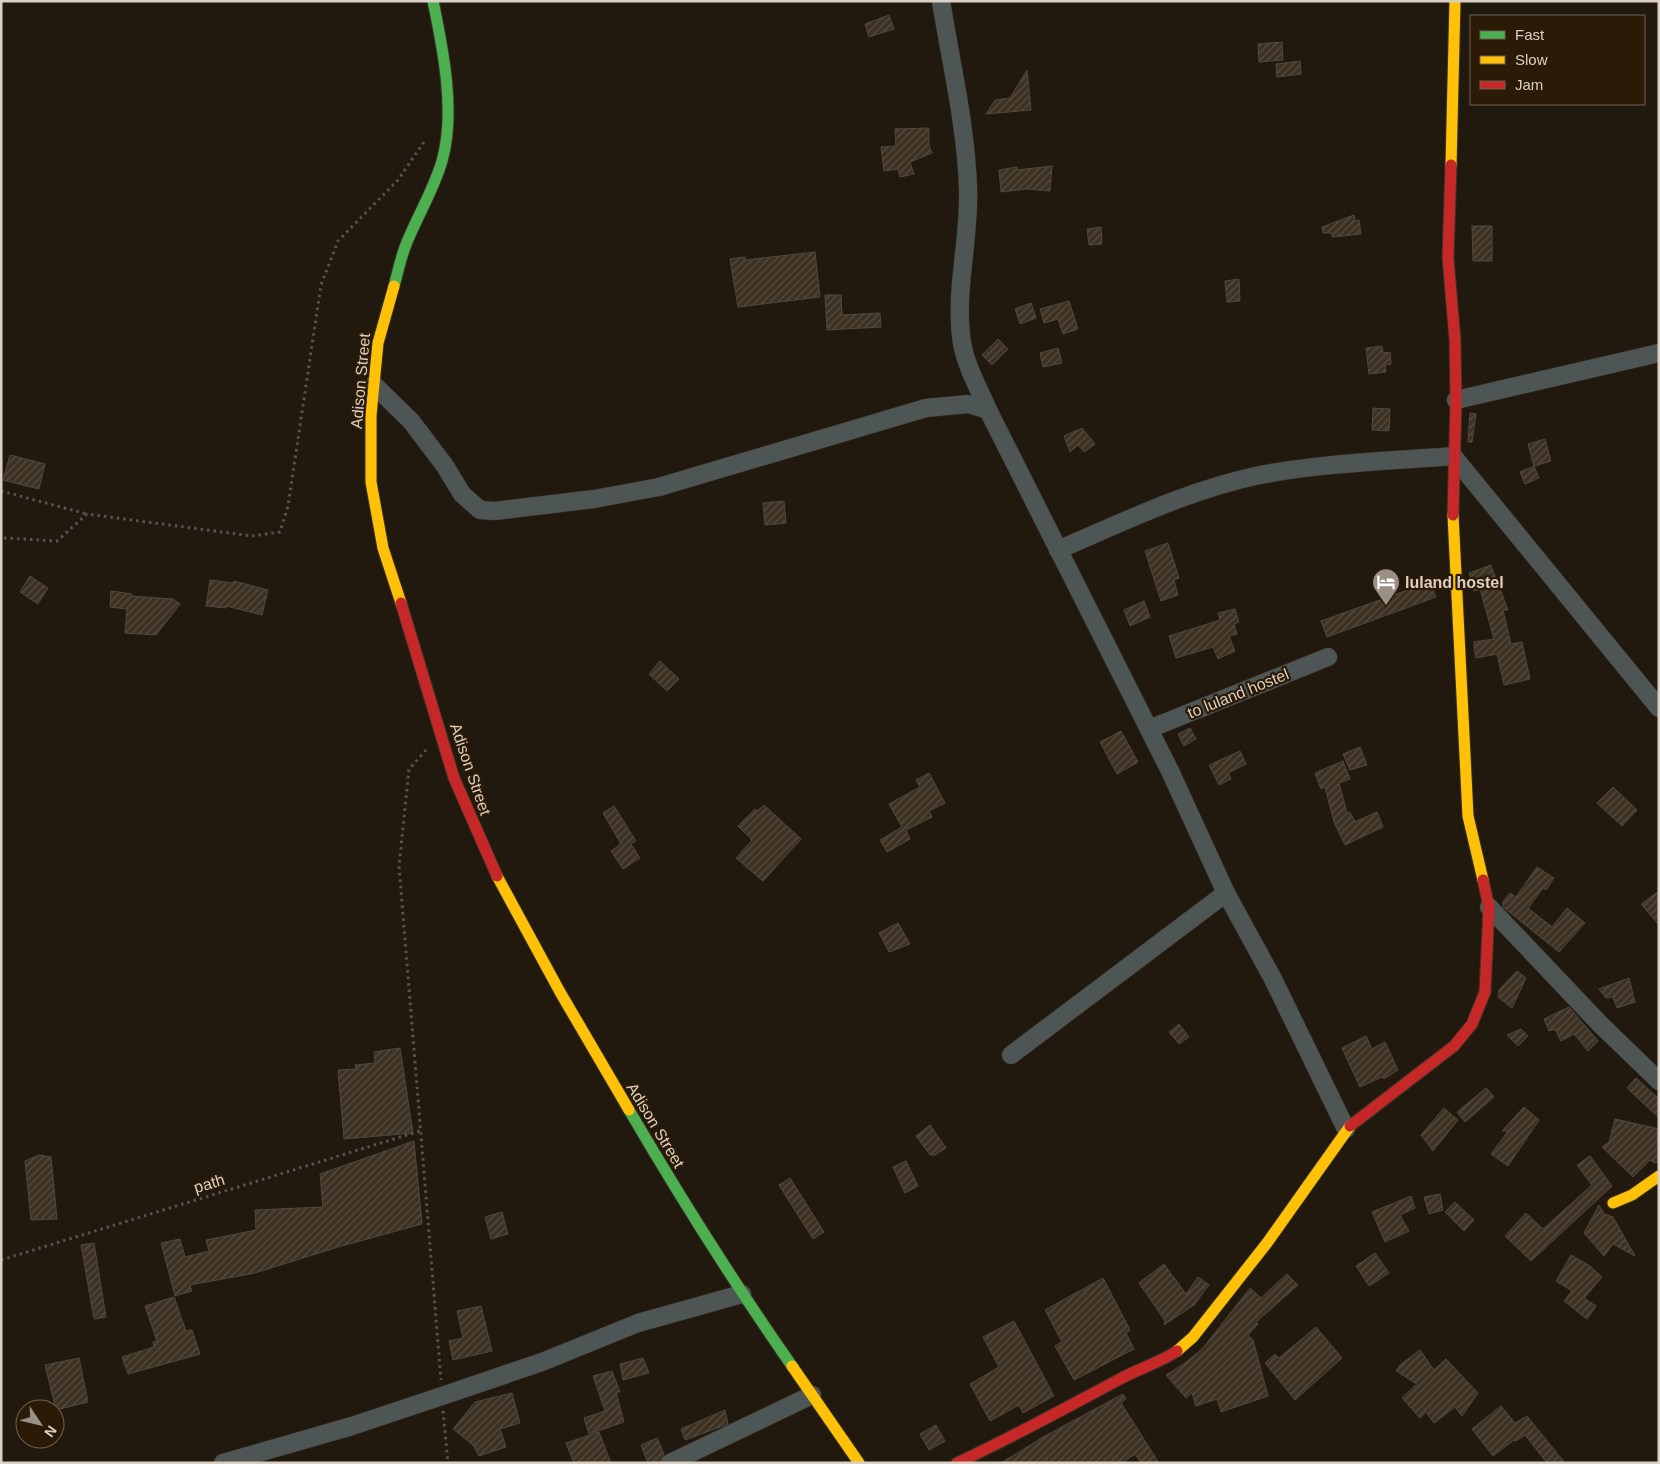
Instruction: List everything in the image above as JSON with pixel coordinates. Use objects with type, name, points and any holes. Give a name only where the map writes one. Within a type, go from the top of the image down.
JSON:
[{"type":"street","name":"Adison Street","points":[[432,1],[442,42],[447,85],[446,139],[442,161],[425,204],[406,243],[394,280],[378,343],[374,385],[371,482],[376,521],[383,548],[454,778],[490,864],[603,1067],[676,1190],[742,1294],[859,1463]]},
{"type":"street","points":[[941,1],[966,157],[968,188],[961,310],[962,343],[966,359],[988,410],[1149,730],[1226,893],[1273,979],[1346,1129]]},
{"type":"street","points":[[957,1463],[1014,1436],[1133,1372],[1158,1363],[1176,1352],[1194,1337],[1267,1243],[1346,1129],[1454,1046],[1472,1024],[1485,992],[1489,907],[1468,816],[1465,726],[1453,541],[1453,456],[1456,400],[1455,340],[1448,258],[1455,1]]},
{"type":"street","points":[[1456,400],[1659,353]]},
{"type":"street","points":[[374,385],[411,421],[445,466],[462,494],[480,510],[494,511],[594,499],[659,487],[926,408],[968,404],[988,410]]},
{"type":"street","points":[[1058,550],[1159,508],[1226,484],[1260,475],[1302,469],[1453,456]]},
{"type":"street","points":[[1453,456],[1659,708]]},
{"type":"street","name":"to luland hostel","points":[[1149,730],[1328,657]]},
{"type":"street","points":[[1011,1055],[1226,893]]},
{"type":"street","points":[[1489,907],[1600,1024],[1659,1081]]},
{"type":"street","points":[[1612,1203],[1632,1195],[1659,1176]]},
{"type":"street","points":[[223,1463],[352,1426],[542,1362],[638,1323],[742,1294]]},
{"type":"street","points":[[670,1463],[812,1395]]},
{"type":"path","points":[[1,491],[87,514],[252,536],[280,532],[288,506],[321,285],[338,241],[398,180],[430,135]]},
{"type":"path","points":[[4,538],[57,541],[87,514]]},
{"type":"path","points":[[441,734],[409,769],[399,866],[448,1463]]},
{"type":"path","name":"path","points":[[1,1260],[423,1130]]},
{"type":"building","points":[[889,15],[894,29],[869,37],[865,24]]},
{"type":"building","points":[[1282,42],[1283,60],[1259,62],[1258,44]]},
{"type":"building","points":[[1300,61],[1301,74],[1277,77],[1276,64]]},
{"type":"building","points":[[1027,70],[1031,110],[986,114],[995,100],[1010,98]]},
{"type":"building","points":[[929,128],[929,145],[932,153],[910,162],[914,174],[900,177],[898,169],[884,171],[881,147],[896,146],[895,129]]},
{"type":"building","points":[[1052,166],[1050,191],[1026,189],[1001,192],[999,170],[1017,167],[1017,170]]},
{"type":"building","points":[[1354,215],[1355,221],[1359,220],[1361,234],[1332,237],[1332,233],[1323,233],[1322,227]]},
{"type":"building","points":[[1472,226],[1492,226],[1492,261],[1473,261]]},
{"type":"building","points":[[1101,227],[1102,244],[1089,245],[1087,229]]},
{"type":"building","points":[[815,252],[820,297],[738,307],[730,259],[745,257],[745,260]]},
{"type":"building","points":[[1239,279],[1240,301],[1227,302],[1225,281]]},
{"type":"building","points":[[825,295],[841,295],[842,315],[880,313],[881,327],[827,330]]},
{"type":"building","points":[[1069,301],[1078,329],[1063,334],[1058,319],[1044,323],[1040,309]]},
{"type":"building","points":[[1031,303],[1036,318],[1020,324],[1015,309]]},
{"type":"building","points":[[998,339],[1008,349],[992,365],[982,355]]},
{"type":"building","points":[[1382,346],[1383,353],[1390,352],[1391,364],[1385,365],[1386,372],[1369,374],[1366,348]]},
{"type":"building","points":[[1058,348],[1062,363],[1043,367],[1040,353]]},
{"type":"building","points":[[1373,408],[1390,409],[1389,431],[1372,430]]},
{"type":"building","points":[[1470,413],[1476,414],[1472,442],[1468,442]]},
{"type":"building","points":[[1082,428],[1095,444],[1084,452],[1078,445],[1070,452],[1064,436]]},
{"type":"building","points":[[1545,439],[1551,461],[1534,466],[1528,444]]},
{"type":"building","points":[[10,455],[45,464],[39,489],[3,480]]},
{"type":"building","points":[[1534,466],[1539,478],[1525,484],[1520,472]]},
{"type":"building","points":[[784,501],[786,523],[765,525],[763,503]]},
{"type":"building","points":[[1168,543],[1179,578],[1174,580],[1178,595],[1161,601],[1145,551]]},
{"type":"building","points":[[1491,565],[1508,610],[1503,610],[1511,644],[1522,642],[1530,679],[1504,685],[1497,654],[1476,658],[1474,646],[1474,642],[1494,639],[1480,589],[1474,591],[1469,573]]},
{"type":"building","points":[[30,576],[48,588],[38,604],[20,592]]},
{"type":"building","points":[[210,580],[233,583],[234,581],[268,590],[262,615],[226,606],[226,608],[206,606]]},
{"type":"building","points":[[1430,582],[1436,597],[1327,637],[1321,621]]},
{"type":"building","points":[[111,591],[132,594],[131,596],[173,599],[180,604],[156,635],[125,633],[127,609],[110,607]]},
{"type":"building","points":[[1144,601],[1150,617],[1130,626],[1124,610]]},
{"type":"building","points":[[1235,609],[1239,622],[1234,624],[1237,634],[1229,636],[1235,651],[1218,659],[1213,647],[1176,658],[1169,636],[1220,620],[1218,613]]},
{"type":"building","points":[[660,661],[679,679],[667,691],[649,674]]},
{"type":"building","points":[[1190,728],[1196,739],[1184,746],[1178,734]]},
{"type":"building","points":[[1121,731],[1138,762],[1117,774],[1100,742]]},
{"type":"building","points":[[1360,747],[1367,765],[1350,770],[1343,754]]},
{"type":"building","points":[[1240,751],[1246,764],[1228,773],[1231,779],[1219,785],[1209,765]]},
{"type":"building","points":[[1343,761],[1350,779],[1339,783],[1347,813],[1350,812],[1355,822],[1377,812],[1383,827],[1345,845],[1334,822],[1325,787],[1321,789],[1315,773]]},
{"type":"building","points":[[929,773],[945,803],[929,811],[932,817],[906,830],[910,839],[887,852],[880,840],[902,827],[889,804],[920,787],[916,780]]},
{"type":"building","points":[[1613,787],[1637,810],[1622,826],[1597,803]]},
{"type":"building","points":[[764,805],[801,839],[763,881],[736,858],[752,840],[738,826],[755,809],[757,811]]},
{"type":"building","points":[[614,806],[636,841],[631,844],[640,858],[623,869],[611,851],[621,844],[603,813]]},
{"type":"building","points":[[1537,867],[1554,878],[1546,890],[1543,888],[1528,908],[1552,927],[1567,908],[1585,923],[1559,952],[1503,907],[1503,902],[1510,893],[1516,897]]},
{"type":"building","points":[[1659,891],[1659,925],[1641,904]]},
{"type":"building","points":[[898,923],[910,944],[889,952],[879,933]]},
{"type":"building","points":[[1517,971],[1526,978],[1512,1008],[1498,997],[1499,990]]},
{"type":"building","points":[[1629,978],[1635,1002],[1617,1008],[1613,997],[1606,998],[1599,989]]},
{"type":"building","points":[[1569,1007],[1598,1041],[1588,1051],[1574,1034],[1561,1041],[1555,1029],[1549,1031],[1544,1019]]},
{"type":"building","points":[[1179,1024],[1189,1037],[1179,1044],[1169,1032]]},
{"type":"building","points":[[1521,1029],[1528,1036],[1518,1046],[1507,1035]]},
{"type":"building","points":[[1366,1036],[1372,1049],[1385,1042],[1398,1070],[1384,1079],[1382,1077],[1360,1087],[1342,1048]]},
{"type":"building","points":[[400,1048],[413,1133],[344,1139],[338,1070],[356,1069],[355,1065],[375,1063],[374,1052]]},
{"type":"building","points":[[1636,1078],[1659,1099],[1659,1118],[1627,1088]]},
{"type":"building","points":[[1486,1088],[1494,1097],[1465,1122],[1457,1112]]},
{"type":"building","points":[[1524,1107],[1539,1120],[1508,1166],[1491,1154],[1508,1131],[1502,1131]]},
{"type":"building","points":[[1444,1108],[1458,1120],[1433,1151],[1421,1135]]},
{"type":"building","points":[[1615,1119],[1659,1129],[1659,1162],[1654,1163],[1650,1160],[1633,1177],[1602,1147],[1609,1142]]},
{"type":"building","points":[[930,1125],[946,1148],[935,1155],[930,1155],[916,1136]]},
{"type":"building","points":[[414,1141],[422,1224],[338,1247],[255,1273],[190,1285],[192,1291],[175,1296],[161,1243],[180,1239],[185,1257],[209,1251],[206,1240],[256,1230],[255,1210],[323,1207],[320,1174]]},
{"type":"building","points":[[39,1155],[51,1157],[57,1219],[31,1220],[25,1161]]},
{"type":"building","points":[[1590,1156],[1612,1186],[1531,1261],[1505,1236],[1526,1213],[1543,1229],[1592,1185],[1577,1165]]},
{"type":"building","points":[[906,1161],[918,1186],[905,1193],[893,1167]]},
{"type":"building","points":[[790,1178],[824,1232],[813,1239],[779,1185]]},
{"type":"building","points":[[1440,1194],[1443,1210],[1429,1214],[1424,1197]]},
{"type":"building","points":[[1411,1196],[1415,1208],[1400,1215],[1409,1231],[1385,1242],[1372,1212]]},
{"type":"building","points":[[1455,1202],[1474,1220],[1464,1231],[1445,1212]]},
{"type":"building","points":[[1599,1205],[1604,1214],[1613,1217],[1635,1256],[1613,1244],[1604,1256],[1584,1233]]},
{"type":"building","points":[[502,1212],[508,1234],[491,1239],[485,1217]]},
{"type":"building","points":[[94,1243],[106,1317],[94,1319],[81,1245]]},
{"type":"building","points":[[1375,1253],[1389,1273],[1369,1286],[1356,1266]]},
{"type":"building","points":[[1571,1255],[1590,1266],[1602,1277],[1584,1298],[1596,1306],[1587,1319],[1564,1301],[1572,1291],[1556,1281]]},
{"type":"building","points":[[1164,1264],[1186,1294],[1198,1277],[1209,1285],[1194,1305],[1164,1325],[1165,1321],[1139,1283]]},
{"type":"building","points":[[1287,1274],[1298,1285],[1256,1322],[1258,1324],[1248,1335],[1253,1340],[1268,1396],[1221,1412],[1217,1399],[1196,1406],[1192,1393],[1186,1398],[1166,1375],[1185,1363],[1203,1348],[1250,1288],[1261,1298]]},
{"type":"building","points":[[1103,1278],[1130,1330],[1126,1333],[1134,1349],[1074,1380],[1055,1346],[1062,1342],[1045,1310]]},
{"type":"building","points":[[174,1297],[186,1331],[192,1330],[200,1354],[128,1374],[122,1357],[154,1347],[153,1342],[157,1341],[145,1306]]},
{"type":"building","points":[[481,1306],[492,1351],[453,1360],[449,1341],[463,1338],[457,1311]]},
{"type":"building","points":[[1014,1321],[1054,1396],[1023,1413],[1019,1405],[990,1421],[970,1384],[999,1367],[983,1337]]},
{"type":"building","points":[[1316,1327],[1342,1358],[1295,1400],[1265,1363],[1275,1354],[1279,1358]]},
{"type":"building","points":[[1420,1350],[1434,1370],[1446,1359],[1478,1393],[1462,1416],[1455,1407],[1434,1423],[1426,1412],[1420,1418],[1402,1398],[1417,1384],[1396,1371],[1400,1365]]},
{"type":"building","points":[[79,1358],[88,1402],[65,1408],[65,1399],[53,1399],[45,1365]]},
{"type":"building","points":[[643,1358],[649,1373],[623,1380],[620,1364]]},
{"type":"building","points":[[612,1371],[620,1392],[616,1392],[624,1422],[589,1434],[584,1418],[605,1411],[593,1376]]},
{"type":"building","points":[[512,1393],[520,1423],[500,1429],[506,1447],[479,1456],[473,1445],[453,1429],[475,1402]]},
{"type":"building","points":[[1123,1394],[1126,1399],[1121,1403],[1159,1463],[1141,1463],[1135,1454],[1122,1463],[1001,1463],[1045,1436]]},
{"type":"building","points":[[1501,1406],[1515,1423],[1527,1416],[1565,1463],[1547,1463],[1525,1435],[1516,1441],[1514,1440],[1493,1456],[1472,1429]]},
{"type":"building","points":[[725,1410],[728,1424],[685,1440],[681,1429]]},
{"type":"building","points":[[936,1425],[945,1441],[929,1450],[920,1434]]},
{"type":"building","points":[[599,1432],[611,1463],[574,1463],[566,1443]]},
{"type":"building","points":[[657,1438],[664,1454],[660,1461],[648,1463],[641,1445]]},
{"type":"traffic: fast","points":[[394,286],[405,247],[439,171],[446,142],[448,102],[444,60],[433,1]]},
{"type":"traffic: fast","points":[[629,1110],[708,1240],[792,1366]]},
{"type":"traffic: slow","points":[[1451,165],[1455,1]]},
{"type":"traffic: slow","points":[[394,286],[378,343],[371,415],[371,482],[383,548],[401,603]]},
{"type":"traffic: slow","points":[[1453,515],[1468,816],[1483,880]]},
{"type":"traffic: slow","points":[[497,876],[560,992],[629,1110]]},
{"type":"traffic: slow","points":[[1177,1351],[1193,1337],[1267,1243],[1350,1126]]},
{"type":"traffic: slow","points":[[1613,1203],[1632,1195],[1659,1176]]},
{"type":"traffic: slow","points":[[792,1366],[859,1463]]},
{"type":"traffic: jam","points":[[1451,165],[1448,258],[1455,340],[1456,400],[1453,515]]},
{"type":"traffic: jam","points":[[401,603],[454,778],[497,876]]},
{"type":"traffic: jam","points":[[1350,1126],[1454,1046],[1472,1024],[1485,992],[1489,907],[1483,880]]},
{"type":"traffic: jam","points":[[957,1463],[1177,1351]]},
{"type":"place","name":"luland hostel","points":[[1386,606]]}]
